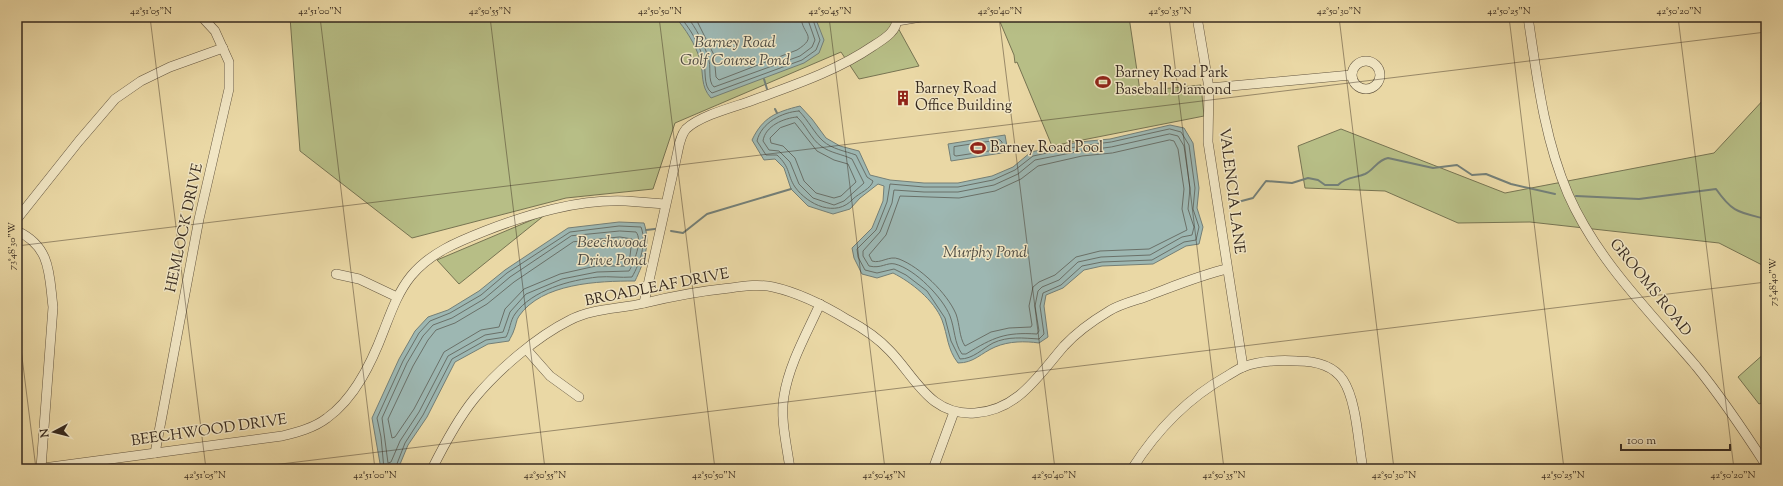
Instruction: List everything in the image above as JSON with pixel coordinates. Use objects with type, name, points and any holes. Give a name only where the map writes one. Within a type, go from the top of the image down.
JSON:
[{"type":"street","name":"HEMLOCK DRIVE","points":[[155,453],[199,219],[230,90],[229,62],[215,31],[202,17]]},
{"type":"street","points":[[644,303],[665,204],[682,136],[687,129],[714,114],[832,70],[861,55],[878,43],[896,26],[897,19],[920,17]]},
{"type":"street","name":"VALENCIA LANE","points":[[1197,17],[1209,88],[1208,142],[1243,367]]},
{"type":"street","name":"GROOMS ROAD","points":[[1528,17],[1537,78],[1553,150],[1569,195],[1584,224],[1609,263],[1724,403],[1766,465]]},
{"type":"street","points":[[17,219],[79,141],[115,99],[141,81],[170,67],[223,48]]},
{"type":"street","points":[[1209,88],[1351,75]]},
{"type":"street","name":"BEECHWOOD DRIVE","points":[[39,469],[110,464],[155,453],[282,436],[302,431],[327,418],[338,409],[354,389],[373,359],[397,297],[418,268],[439,251],[510,221],[547,210],[575,205],[625,201],[665,204]]},
{"type":"street","points":[[17,231],[35,244],[42,253],[48,264],[51,281],[53,308],[39,469]]},
{"type":"street","name":"BROADLEAF DRIVE","points":[[432,469],[454,427],[474,399],[511,362],[571,319],[694,292],[755,285],[772,287],[793,293],[820,304],[878,339],[892,352],[923,392],[934,401],[954,412],[975,413],[990,411],[1016,399],[1039,377],[1066,344],[1111,309],[1227,269]]},
{"type":"street","points":[[336,274],[359,279],[397,297]]},
{"type":"street","points":[[790,469],[784,422],[784,394],[793,363],[820,304]]},
{"type":"street","points":[[527,350],[550,376],[579,397]]},
{"type":"street","points":[[1132,469],[1159,433],[1185,405],[1198,394],[1243,367],[1282,360],[1312,361],[1335,371],[1343,380],[1348,391],[1354,414],[1363,469]]},
{"type":"street","points":[[933,469],[954,412]]},
{"type":"green space","points":[[290,17],[892,17],[919,66],[859,79],[841,52],[675,123],[653,189],[566,198],[412,238],[300,151]]},
{"type":"green space","points":[[998,17],[1129,17],[1140,91],[1201,85],[1204,116],[1052,146],[1017,62],[1015,63],[1014,55]]},
{"type":"green space","points":[[1766,97],[1766,267],[1719,243],[1530,222],[1458,223],[1385,191],[1305,188],[1298,146],[1341,129],[1505,193],[1714,153]]},
{"type":"green space","points":[[546,214],[459,284],[437,260]]},
{"type":"green space","points":[[1766,352],[1766,401],[1759,404],[1738,377]]},
{"type":"water","name":"Barney Road Golf Course Pond","points":[[675,17],[815,17],[824,40],[819,53],[804,63],[711,98],[705,89],[701,65],[696,48],[686,31]]},
{"type":"water","name":"Murphy Pond","points":[[800,106],[826,138],[840,146],[859,151],[870,175],[890,180],[924,183],[958,183],[992,176],[1013,167],[1031,152],[1079,142],[1110,139],[1170,125],[1184,128],[1193,143],[1199,188],[1197,208],[1203,227],[1199,244],[1186,246],[1153,264],[1102,266],[1084,270],[1063,288],[1046,295],[1044,306],[1048,337],[1039,343],[1017,342],[1000,345],[990,349],[973,360],[958,363],[954,358],[942,320],[934,305],[907,281],[893,273],[877,278],[862,274],[854,258],[852,248],[872,228],[883,201],[884,186],[878,184],[860,198],[850,209],[833,214],[808,206],[791,189],[784,168],[775,159],[764,160],[752,140],[756,132],[766,121],[777,113]]},
{"type":"water","name":"Barney Road Pool","points":[[1005,135],[1008,152],[951,161],[948,144]]},
{"type":"water","name":"Beechwood Drive Pond","points":[[619,222],[644,223],[647,238],[646,253],[635,281],[588,283],[572,286],[556,290],[529,305],[519,316],[509,341],[488,344],[455,362],[427,417],[408,445],[398,469],[381,469],[372,418],[399,359],[415,331],[428,317],[448,310],[479,291],[505,270],[568,228]]},
{"type":"waterway","points":[[764,79],[767,89]]},
{"type":"waterway","points":[[775,109],[777,113]]},
{"type":"waterway","points":[[1234,203],[1253,198],[1266,181],[1292,183],[1308,178],[1318,180],[1325,185],[1338,185],[1347,179],[1365,174],[1378,163],[1388,158],[1433,168],[1457,165],[1472,175],[1486,174],[1511,184],[1555,194]]},
{"type":"waterway","points":[[671,231],[683,233],[707,214],[791,189]]},
{"type":"waterway","points":[[1576,196],[1639,199],[1716,189],[1732,207],[1742,213],[1766,219]]},
{"type":"waterway","points":[[646,230],[655,229]]},
{"type":"place","name":"Barney Road Park Baseball Diamond","points":[[1103,82]]},
{"type":"place","name":"Barney Road Office Building","points":[[903,98]]},
{"type":"place","name":"Barney Road Pool","points":[[978,148]]}]
